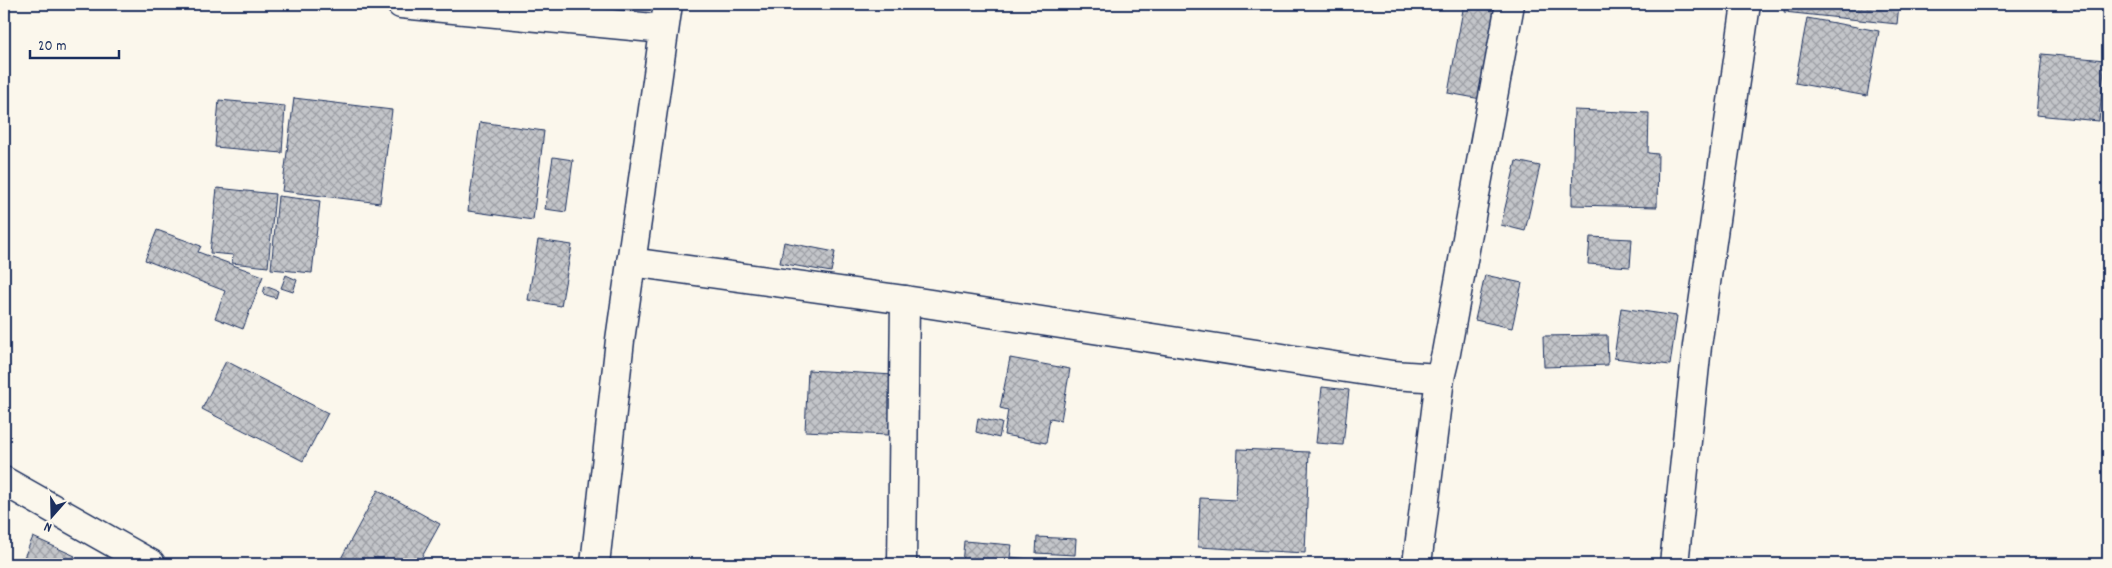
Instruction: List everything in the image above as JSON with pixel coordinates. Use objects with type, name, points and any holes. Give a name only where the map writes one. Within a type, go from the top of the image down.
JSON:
[{"type":"street","points":[[401,4],[666,16],[620,340],[595,564]]},
{"type":"street","points":[[1416,564],[1440,378],[1510,4]]},
{"type":"street","points":[[1674,564],[1697,346],[1746,4]]},
{"type":"street","points":[[631,262],[905,300],[1392,375],[1440,378]]},
{"type":"street","points":[[902,564],[905,300]]},
{"type":"street","points":[[4,481],[151,564]]},
{"type":"building","points":[[1464,4],[1498,4],[1481,99],[1448,93]]},
{"type":"building","points":[[1785,4],[1899,4],[1897,24],[1784,12]]},
{"type":"building","points":[[1807,18],[1879,31],[1867,96],[1795,83]]},
{"type":"building","points":[[2042,54],[2105,60],[2099,121],[2036,115]]},
{"type":"building","points":[[294,98],[392,110],[380,203],[282,191]]},
{"type":"building","points":[[219,100],[285,106],[282,153],[215,147]]},
{"type":"building","points":[[1574,110],[1649,113],[1648,153],[1658,154],[1657,207],[1572,205]]},
{"type":"building","points":[[2107,112],[2108,162],[2104,162]]},
{"type":"building","points":[[480,122],[544,131],[533,220],[468,211]]},
{"type":"building","points":[[553,157],[573,160],[566,212],[545,209]]},
{"type":"building","points":[[1516,161],[1540,166],[1525,231],[1501,225]]},
{"type":"building","points":[[217,188],[275,194],[268,267],[232,263],[233,255],[210,253]]},
{"type":"building","points":[[278,196],[320,201],[312,273],[271,269]]},
{"type":"building","points":[[157,230],[201,246],[198,252],[263,276],[243,329],[215,318],[225,291],[145,260]]},
{"type":"building","points":[[1590,237],[1632,239],[1630,267],[1588,264]]},
{"type":"building","points":[[538,240],[572,245],[561,306],[528,300]]},
{"type":"building","points":[[784,242],[835,252],[831,272],[780,263]]},
{"type":"building","points":[[286,275],[297,280],[293,292],[281,288]]},
{"type":"building","points":[[1485,275],[1522,283],[1512,328],[1475,320]]},
{"type":"building","points":[[265,286],[278,291],[276,298],[263,294]]},
{"type":"building","points":[[1621,308],[1677,316],[1670,365],[1614,358]]},
{"type":"building","points":[[1607,335],[1608,365],[1544,367],[1543,336]]},
{"type":"building","points":[[1010,358],[1070,369],[1061,420],[1050,418],[1046,443],[1004,435],[1008,410],[1000,408]]},
{"type":"building","points":[[226,361],[328,413],[303,461],[202,409]]},
{"type":"building","points":[[808,370],[911,376],[908,436],[805,431]]},
{"type":"building","points":[[1322,387],[1349,390],[1343,445],[1316,443]]},
{"type":"building","points":[[978,418],[1002,423],[999,438],[976,432]]},
{"type":"building","points":[[1238,449],[1309,452],[1305,553],[1198,547],[1200,498],[1236,500]]},
{"type":"building","points":[[378,490],[440,524],[418,564],[338,564]]},
{"type":"building","points":[[33,537],[75,556],[71,564],[21,564]]},
{"type":"building","points":[[1037,537],[1076,539],[1075,555],[1036,553]]},
{"type":"building","points":[[964,541],[1012,545],[1010,557],[1081,564],[962,564]]}]
